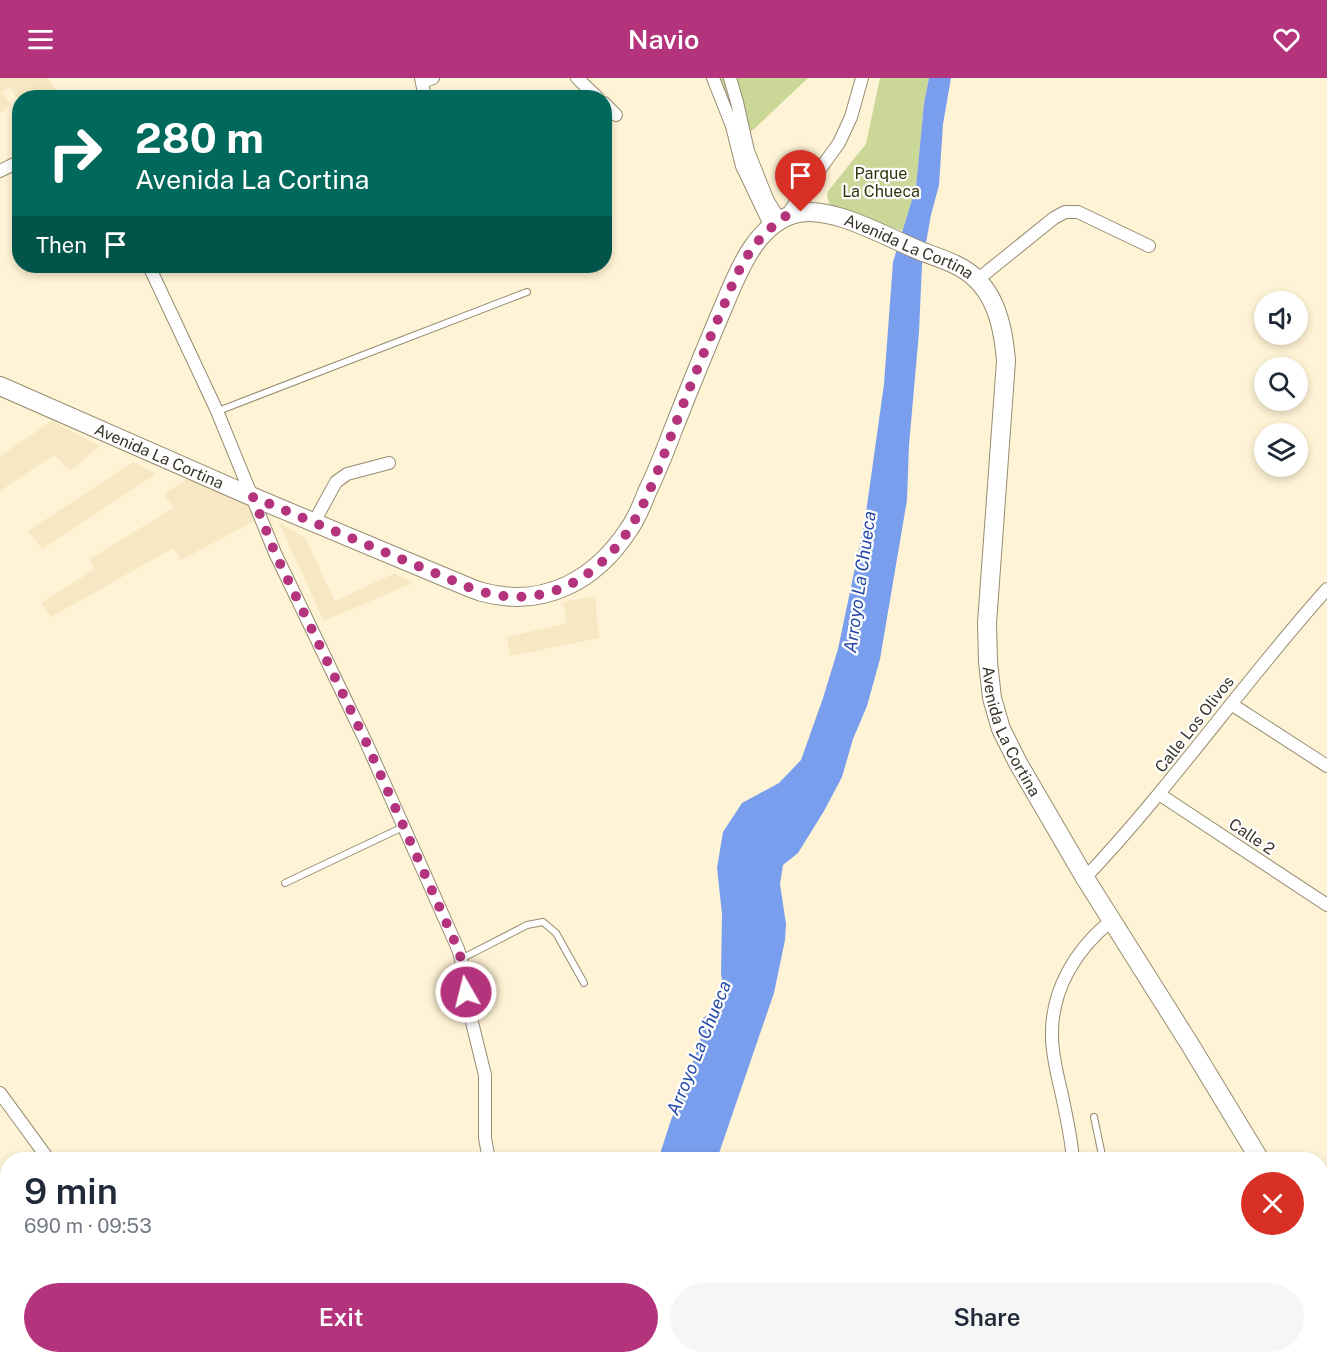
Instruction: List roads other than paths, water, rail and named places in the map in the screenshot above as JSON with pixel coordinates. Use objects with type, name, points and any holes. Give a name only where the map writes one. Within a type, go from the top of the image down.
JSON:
[{"type":"main road","name":"Avenida La Cortina","points":[[0,386],[450,580],[484,592],[529,597],[548,594],[582,578],[616,548],[631,527],[660,464],[742,264],[752,248],[779,221],[801,212],[818,212],[841,217],[958,266],[986,289],[995,305],[1004,337],[1006,361],[987,623],[992,698],[1001,729],[1018,763],[1085,878],[1255,1152]]},
{"type":"street","points":[[577,78],[590,90]]},
{"type":"street","points":[[713,78],[732,126],[742,166],[779,221]]},
{"type":"street","points":[[730,78],[748,151],[768,201],[779,221]]},
{"type":"street","points":[[779,221],[839,142],[850,117],[862,78]]},
{"type":"street","points":[[612,111],[616,115]]},
{"type":"street","points":[[977,280],[1054,218],[1065,212],[1078,212],[1149,246]]},
{"type":"street","points":[[152,273],[217,411],[275,553],[366,742],[458,949],[468,1006],[486,1075],[485,1138],[488,1152]]},
{"type":"street","points":[[314,522],[336,482],[347,474],[389,463]]},
{"type":"street","name":"Calle Los Olivos","points":[[1085,878],[1159,794],[1291,629],[1327,589]]},
{"type":"street","points":[[1230,704],[1327,766]]},
{"type":"street","name":"Calle 2","points":[[1159,794],[1327,905]]},
{"type":"street","points":[[1072,1152],[1054,1056],[1052,1019],[1061,987],[1073,963],[1093,937],[1111,921]]},
{"type":"street","points":[[0,1093],[43,1152]]},
{"type":"lane","points":[[217,411],[527,292]]},
{"type":"lane","points":[[285,883],[404,827]]},
{"type":"lane","points":[[461,959],[527,925],[543,922],[556,933],[585,983]]},
{"type":"lane","points":[[1094,1117],[1101,1152]]},
{"type":"water","name":"Arroyo La Chueca","points":[[929,78],[951,78],[943,124],[939,185],[922,265],[907,500],[880,659],[867,706],[853,739],[842,777],[798,853],[783,865],[780,884],[786,924],[785,940],[774,993],[719,1152],[661,1152],[700,1042],[703,1018],[718,1009],[724,990],[721,974],[722,914],[717,868],[723,832],[742,803],[779,783],[801,760],[838,649],[865,520],[884,384],[893,262],[916,187],[924,103]]},
{"type":"park label","name":"Parque La Chueca","points":[[881,182]]}]
